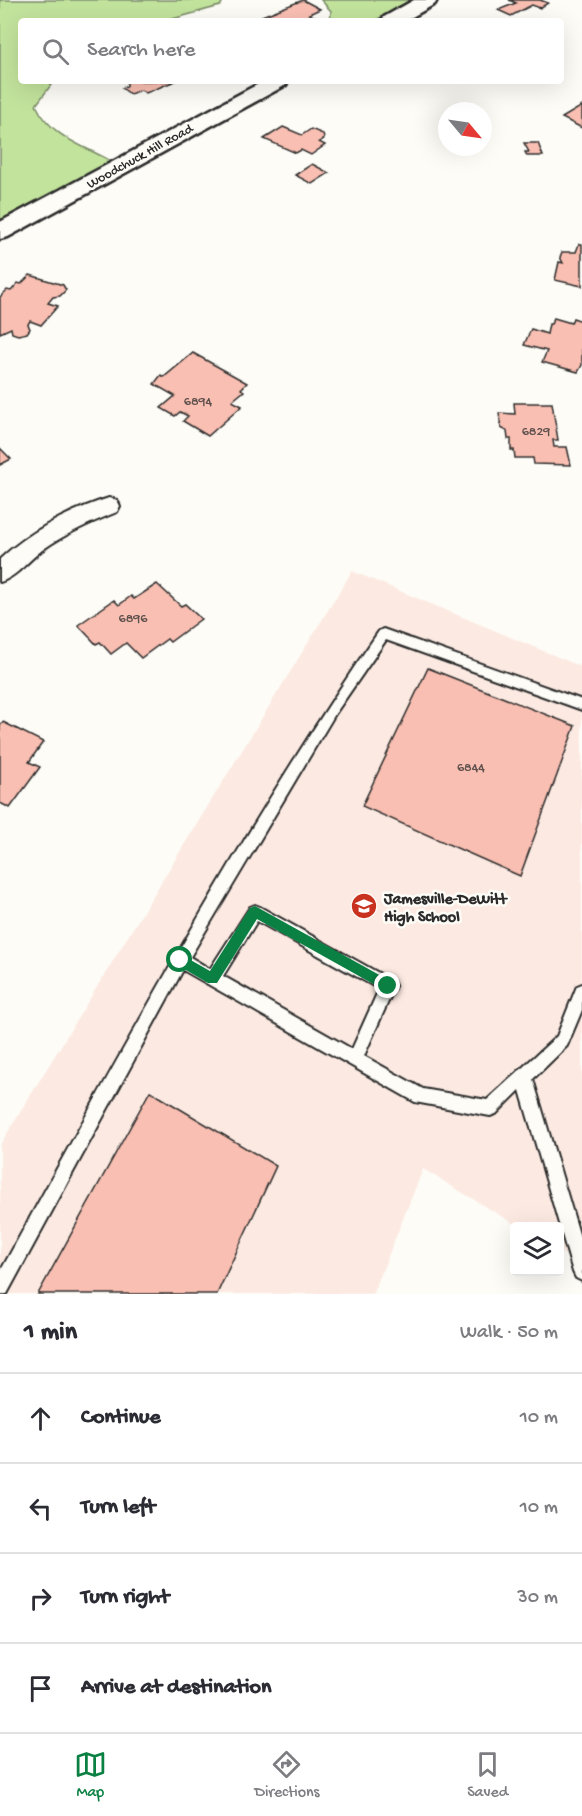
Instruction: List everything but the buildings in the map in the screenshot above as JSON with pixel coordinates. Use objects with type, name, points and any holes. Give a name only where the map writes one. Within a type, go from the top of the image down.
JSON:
[{"type":"street","points":[[396,18],[428,0]]},
{"type":"street","name":"Woodchuck Hill Road","points":[[0,232],[273,84]]},
{"type":"street","points":[[0,573],[41,539],[71,521],[109,506]]},
{"type":"lane","points":[[0,1289],[180,960],[331,710],[383,634],[582,705]]},
{"type":"lane","points":[[212,978],[255,912],[388,986],[356,1059]]},
{"type":"lane","points":[[180,960],[421,1096],[490,1108],[562,1041],[582,991]]},
{"type":"lane","points":[[524,1076],[582,1272]]},
{"type":"shaded area","name":"Jamesville-DeWitt High School","points":[[352,571],[582,667],[582,1265],[564,1254],[564,1222],[511,1222],[423,1169],[373,1294],[0,1294],[0,1145]]},
{"type":"green space","points":[[0,0],[221,0],[220,6],[176,18],[18,18],[18,84],[52,84],[36,105],[42,116],[68,139],[109,160],[104,166],[0,222]]},
{"type":"green space","points":[[321,0],[413,0],[380,18],[330,18],[331,11]]},
{"type":"place","name":"Jamesville-DeWitt High School","points":[[364,906]]},
{"type":"route","points":[[180,960],[212,978],[255,912],[388,986]]}]
